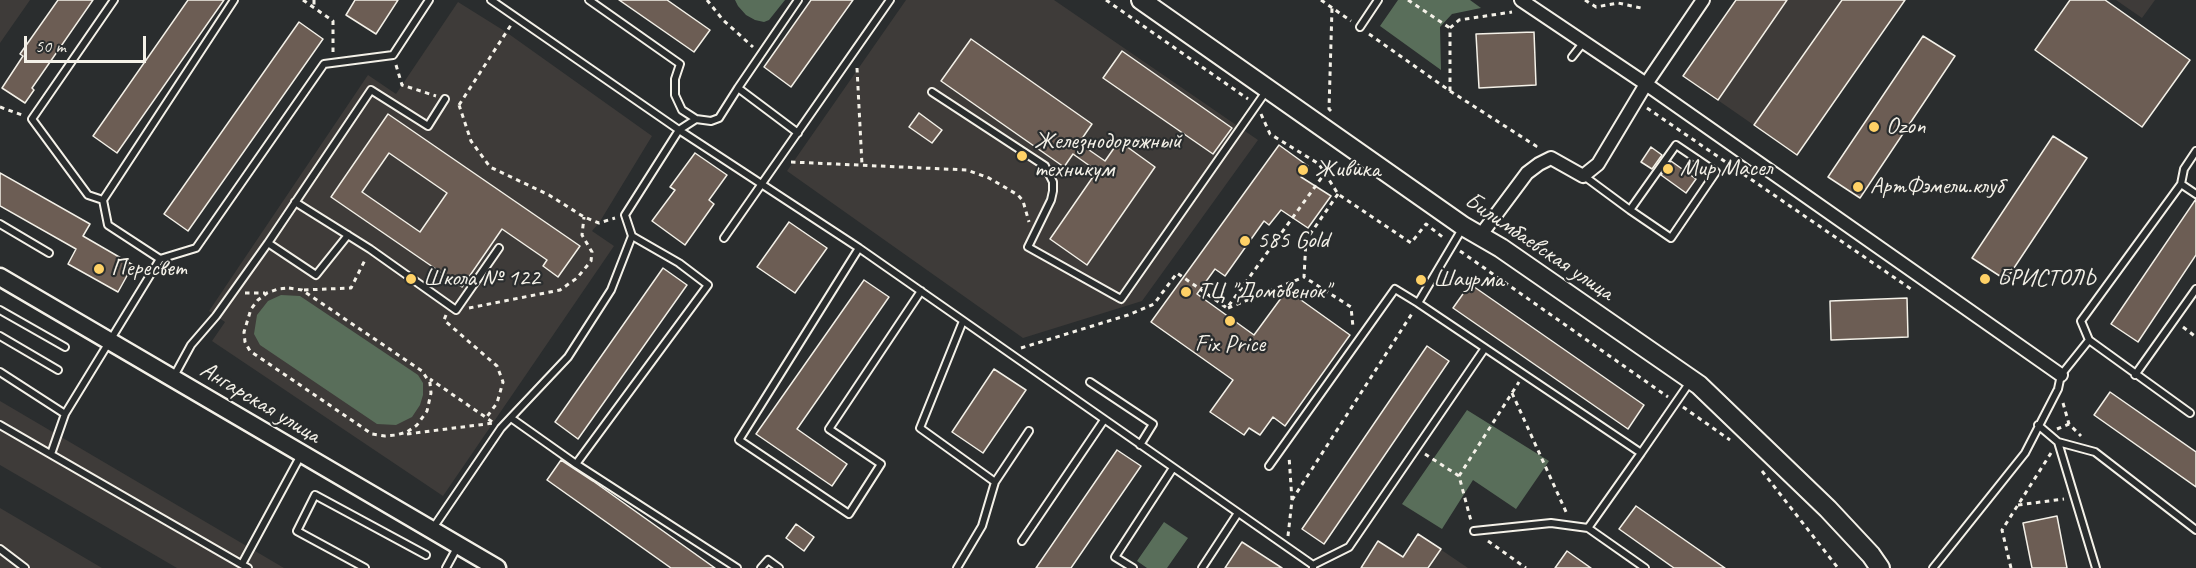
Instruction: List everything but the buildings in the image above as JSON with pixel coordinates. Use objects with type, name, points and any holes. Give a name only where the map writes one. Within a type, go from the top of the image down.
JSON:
[{"type":"main road","name":"Билимбаевская улица","points":[[1142,0],[1463,226],[1699,385],[1828,510],[1871,555],[1880,568]]},
{"type":"street","points":[[1521,0],[1646,84],[2061,375]]},
{"type":"street","points":[[1480,236],[1527,173],[1539,164],[1551,159],[1583,176],[1598,164],[1646,84],[1703,0]]},
{"type":"street","name":"Ангарская улица","points":[[0,277],[497,568]]},
{"type":"lane","points":[[103,200],[88,195],[32,119],[114,0]]},
{"type":"lane","points":[[160,259],[108,225],[103,200],[234,0]]},
{"type":"lane","points":[[51,454],[65,414],[160,259],[196,248],[324,64],[393,55],[429,0]]},
{"type":"lane","points":[[491,0],[679,130],[859,248],[1313,567],[1348,547],[1485,348]]},
{"type":"lane","points":[[589,0],[680,64],[675,79],[675,95],[682,110],[696,119],[711,121],[719,118],[798,0]]},
{"type":"lane","points":[[724,238],[890,0]]},
{"type":"lane","points":[[1360,27],[1378,0]]},
{"type":"lane","points":[[1572,57],[1583,43]]},
{"type":"lane","points":[[738,88],[798,133]]},
{"type":"lane","points":[[932,92],[1045,166],[1053,182],[1053,191],[1051,200],[1028,247],[1121,299],[1268,89]]},
{"type":"lane","points":[[173,379],[191,345],[216,316],[268,243],[371,90],[428,126],[445,99]]},
{"type":"lane","points":[[432,530],[501,428],[568,357],[611,290],[632,236],[625,215],[679,130],[696,119]]},
{"type":"lane","points":[[1583,176],[1630,210],[1671,238],[1716,172],[1676,145],[1630,210]]},
{"type":"lane","points":[[2190,413],[2089,340],[2081,321],[2181,184],[2184,169],[2196,151]]},
{"type":"lane","points":[[2181,184],[2196,194]]},
{"type":"lane","points":[[295,202],[370,249],[456,310],[499,248]]},
{"type":"lane","points":[[0,224],[50,253]]},
{"type":"lane","points":[[1418,303],[1463,226]]},
{"type":"lane","points":[[268,243],[316,275],[348,235]]},
{"type":"lane","points":[[576,464],[708,285],[679,263],[632,236]]},
{"type":"lane","points":[[859,248],[739,440],[849,514],[881,464],[829,429],[921,291]]},
{"type":"lane","points":[[1269,466],[1395,289],[1641,453]]},
{"type":"lane","points":[[2135,375],[2196,289]]},
{"type":"lane","points":[[0,310],[65,347]]},
{"type":"lane","points":[[963,321],[920,428],[994,482]]},
{"type":"lane","points":[[0,336],[58,369]]},
{"type":"lane","points":[[1933,568],[2025,453],[2058,389],[2061,375],[2089,340]]},
{"type":"lane","points":[[0,372],[65,414]]},
{"type":"lane","points":[[1588,528],[1691,380]]},
{"type":"lane","points":[[1090,382],[1153,424],[1140,445]]},
{"type":"lane","points":[[512,418],[576,464],[737,568]]},
{"type":"lane","points":[[1022,541],[1104,420]]},
{"type":"lane","points":[[0,425],[249,568]]},
{"type":"lane","points":[[2038,425],[2058,442],[2096,452],[2196,530]]},
{"type":"lane","points":[[957,568],[982,526],[994,482],[1029,430]]},
{"type":"lane","points":[[2058,442],[2096,568]]},
{"type":"lane","points":[[242,564],[301,455]]},
{"type":"lane","points":[[1133,568],[1115,557],[1173,468]]},
{"type":"lane","points":[[365,568],[297,531],[315,495],[426,555]]},
{"type":"lane","points":[[1202,568],[1238,513]]},
{"type":"lane","points":[[1474,531],[1551,523],[1588,528],[1645,568]]},
{"type":"lane","points":[[446,568],[458,545]]},
{"type":"lane","points":[[0,549],[25,568]]},
{"type":"lane","points":[[761,568],[768,560],[779,568]]},
{"type":"path","points":[[303,0],[333,21],[333,63]]},
{"type":"path","points":[[314,0],[314,8]]},
{"type":"path","points":[[707,0],[723,20],[761,54]]},
{"type":"path","points":[[1107,0],[1257,105],[1270,134],[1319,164],[1338,194],[1411,243],[1426,224],[1452,245],[1738,446]]},
{"type":"path","points":[[1321,0],[1450,91],[1536,146],[1529,155]]},
{"type":"path","points":[[1408,0],[1450,28]]},
{"type":"path","points":[[1585,0],[1596,7],[1618,3],[1641,8]]},
{"type":"path","points":[[1332,8],[1329,109],[1338,116]]},
{"type":"path","points":[[1450,91],[1450,28],[1459,20],[1512,12]]},
{"type":"path","points":[[459,105],[516,18]]},
{"type":"path","points":[[856,50],[862,165]]},
{"type":"path","points":[[393,55],[402,84],[459,105],[471,141],[490,167],[549,195],[584,217],[599,223],[625,215]]},
{"type":"path","points":[[1638,99],[1648,109],[1911,289]]},
{"type":"path","points":[[0,107],[32,119]]},
{"type":"path","points":[[778,161],[967,170],[989,178],[1018,195],[1023,201],[1028,221],[1037,229]]},
{"type":"path","points":[[1227,308],[1325,173]]},
{"type":"path","points":[[1304,277],[1306,240],[1338,194]]},
{"type":"path","points":[[1461,203],[1469,208],[1488,210]]},
{"type":"path","points":[[456,310],[560,290],[577,278],[591,261],[592,252],[582,235],[584,217]]},
{"type":"path","points":[[231,294],[267,293],[290,288],[302,290],[351,288],[370,249]]},
{"type":"path","points":[[1008,353],[1128,315],[1154,304],[1177,273],[1227,308]]},
{"type":"path","points":[[1227,308],[1304,277]]},
{"type":"path","points":[[1304,277],[1351,307],[1356,344]]},
{"type":"path","points":[[267,293],[255,304],[245,323],[245,342],[254,354],[372,434],[385,436],[494,423],[428,378],[417,367],[302,290]]},
{"type":"path","points":[[1292,500],[1418,303]]},
{"type":"path","points":[[449,306],[444,320],[497,366],[502,382],[497,403],[486,418]]},
{"type":"path","points":[[2174,321],[2196,337]]},
{"type":"path","points":[[1459,476],[1524,374]]},
{"type":"path","points":[[402,434],[417,425],[427,411],[431,393],[428,378]]},
{"type":"path","points":[[2058,389],[2069,424],[2096,452]]},
{"type":"path","points":[[1512,393],[1572,526]]},
{"type":"path","points":[[1287,547],[1292,500],[1289,439]]},
{"type":"path","points":[[2011,568],[2002,530],[2058,442]]},
{"type":"path","points":[[1416,449],[1459,476],[1474,531],[1526,568]]},
{"type":"path","points":[[1761,470],[1838,568]]},
{"type":"path","points":[[2018,505],[2064,499],[2068,502]]},
{"type":"shaded area","points":[[0,0],[30,0],[0,43]]},
{"type":"shaded area","name":"Железнодорожный техникум","points":[[906,0],[1054,0],[1258,140],[1142,301],[1023,338],[787,171]]},
{"type":"shaded area","points":[[1736,0],[1905,0],[1797,155],[1683,76]]},
{"type":"shaded area","points":[[2116,0],[2155,0],[2142,18]]},
{"type":"shaded area","name":"Школа № 122","points":[[458,2],[506,32],[652,136],[592,231],[614,246],[443,496],[212,341],[225,322],[209,311],[368,75],[396,94]]},
{"type":"shaded area","points":[[0,401],[284,568],[177,568],[0,465]]},
{"type":"shaded area","points":[[0,508],[102,568],[0,568]]},
{"type":"shaded area","points":[[1418,534],[1468,568],[1395,568]]},
{"type":"green space","points":[[735,0],[785,0],[769,20],[764,22],[746,15]]},
{"type":"green space","points":[[1398,0],[1470,0],[1481,8],[1452,14],[1440,27],[1441,70],[1380,26]]},
{"type":"green space","points":[[281,295],[300,296],[418,375],[423,383],[423,395],[412,417],[396,425],[377,424],[260,345],[254,334],[257,315],[268,301]]},
{"type":"green space","points":[[1467,410],[1549,461],[1516,509],[1473,480],[1442,529],[1402,504]]},
{"type":"green space","points":[[1164,522],[1188,538],[1167,568],[1147,568],[1137,561]]},
{"type":"place","name":"Ozon","points":[[1874,127]]},
{"type":"place","name":"Железнодорожный техникум","points":[[1022,156]]},
{"type":"place","name":"Мир Масел","points":[[1668,169]]},
{"type":"place","name":"Живика","points":[[1303,170]]},
{"type":"place","name":"АртФэмели.клуб","points":[[1858,187]]},
{"type":"place","name":"585 Gold","points":[[1245,241]]},
{"type":"place","name":"Пересвет","points":[[99,269]]},
{"type":"place","name":"Школа № 122","points":[[411,279]]},
{"type":"place","name":"БРИСТОЛЬ","points":[[1985,279]]},
{"type":"place","name":"Шаурма","points":[[1421,280]]},
{"type":"place","name":"ТЦ \"Домовенок\"","points":[[1186,292]]},
{"type":"place","name":"Fix Price","points":[[1230,321]]}]
